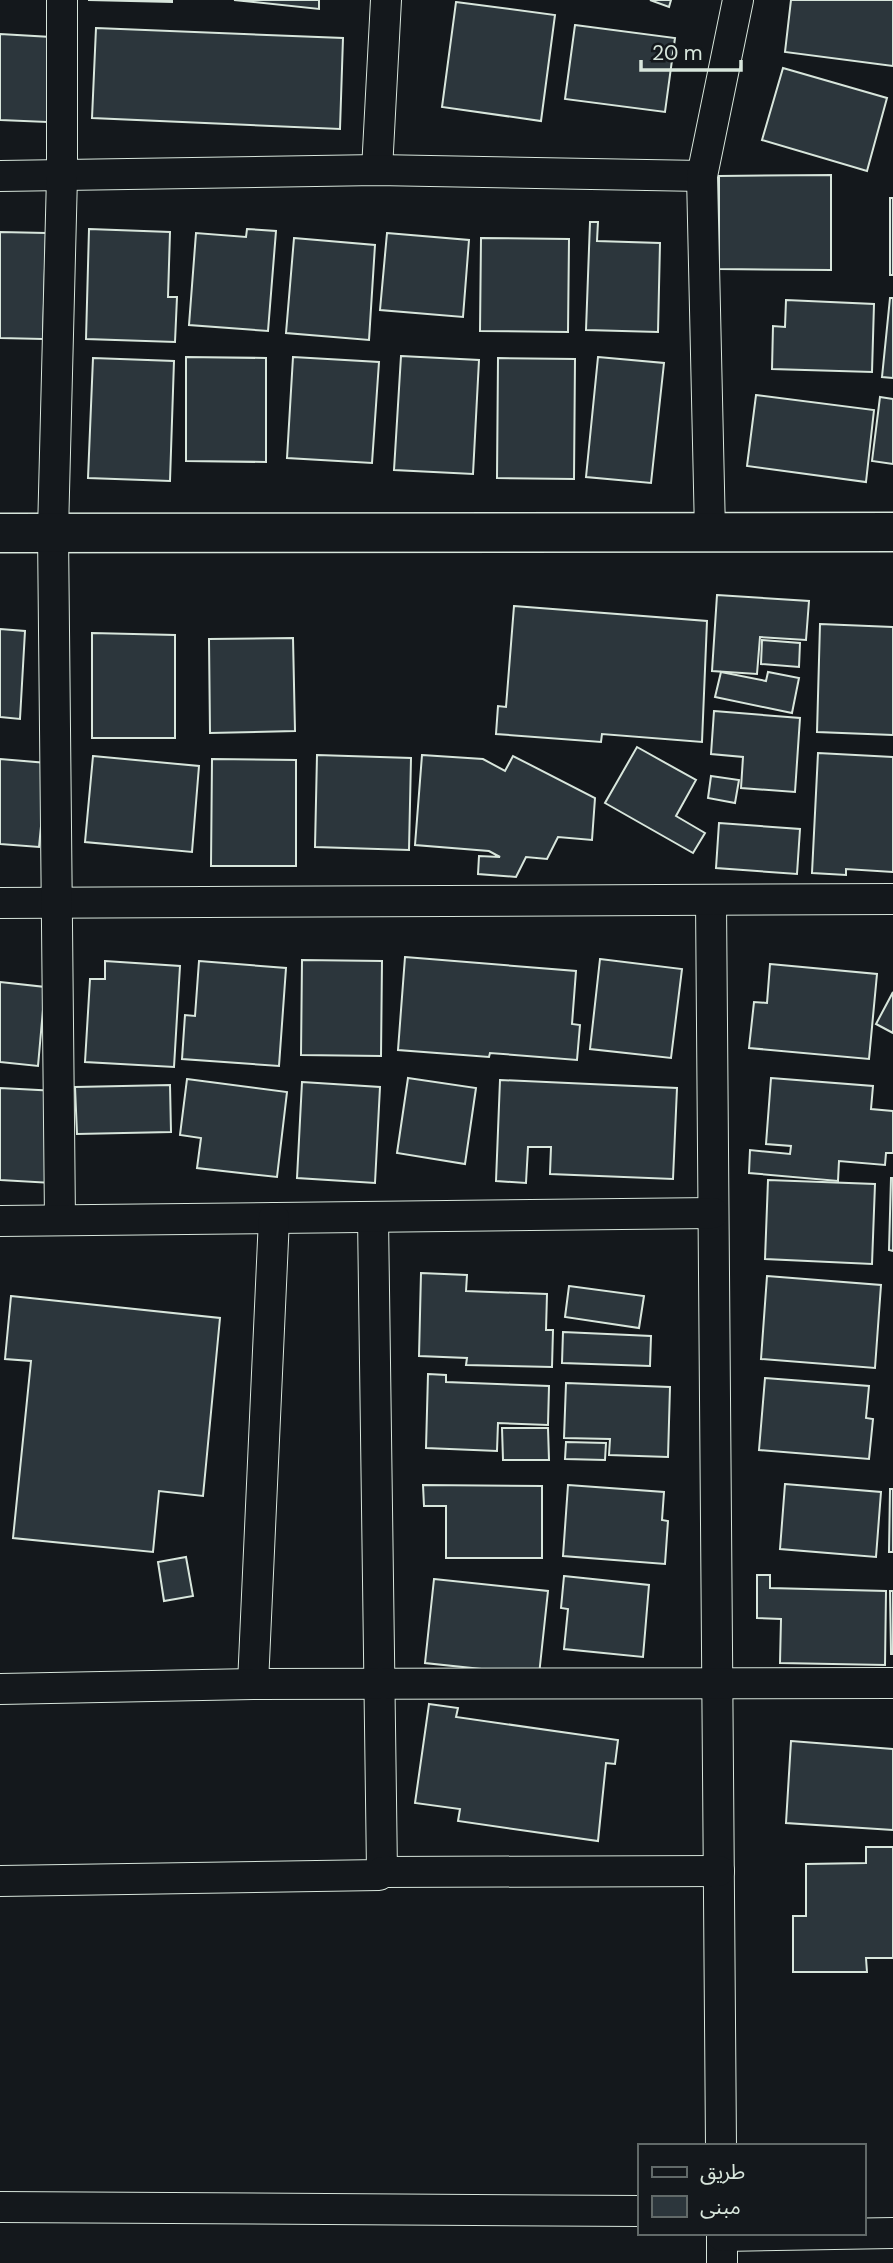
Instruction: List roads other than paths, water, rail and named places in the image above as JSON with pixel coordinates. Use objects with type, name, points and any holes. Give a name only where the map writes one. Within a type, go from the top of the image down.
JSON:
[{"type":"street","points":[[60,1220],[53,533],[62,176],[62,0]]},
{"type":"street","points":[[377,170],[386,0]]},
{"type":"street","points":[[710,532],[702,176],[738,0]]},
{"type":"street","points":[[0,176],[377,170],[702,176]]},
{"type":"street","points":[[0,533],[893,532]]},
{"type":"street","points":[[0,903],[893,899]]},
{"type":"street","points":[[711,900],[721,2144]]},
{"type":"street","points":[[0,1221],[713,1213]]},
{"type":"street","points":[[373,1217],[382,1872]]},
{"type":"street","points":[[253,1684],[274,1218]]},
{"type":"street","points":[[0,1689],[253,1684],[893,1683]]},
{"type":"street","points":[[0,1881],[379,1875],[382,1872],[719,1871]]},
{"type":"street","points":[[0,2207],[638,2211]]},
{"type":"street","points":[[865,2235],[893,2233]]},
{"type":"street","points":[[722,2244],[862,2235]]}]
